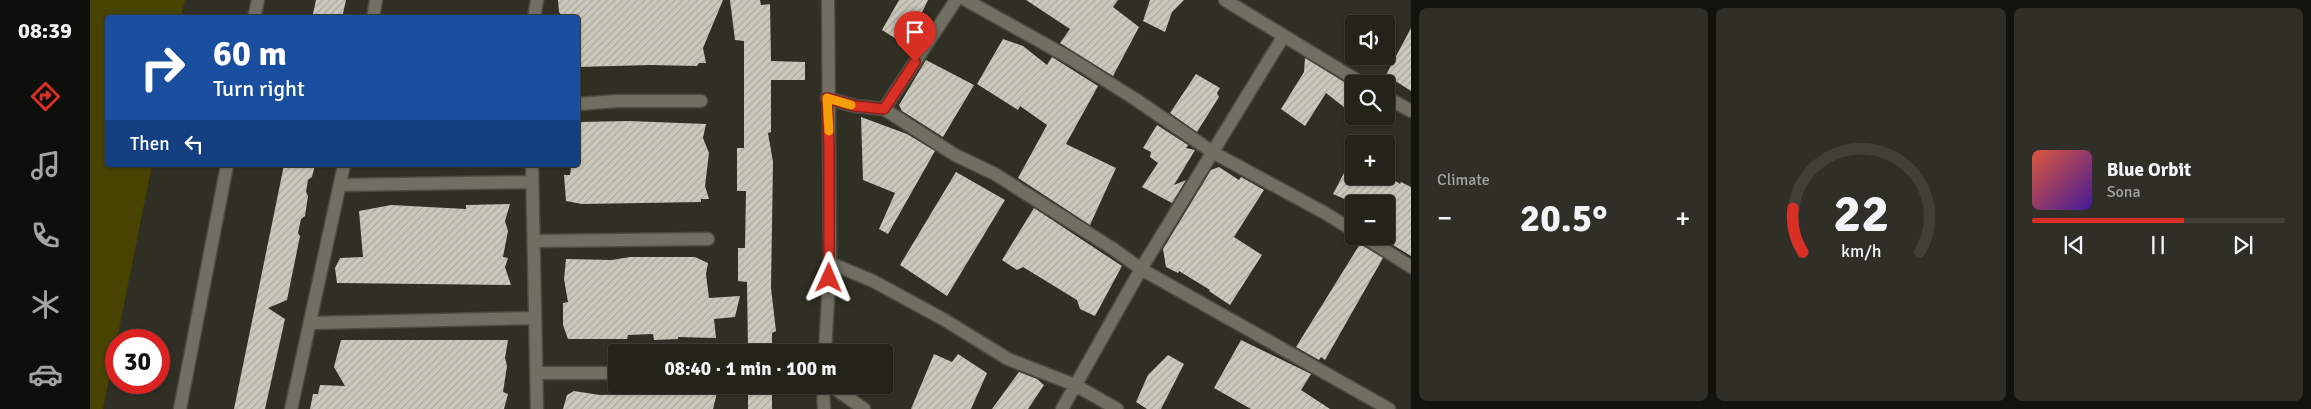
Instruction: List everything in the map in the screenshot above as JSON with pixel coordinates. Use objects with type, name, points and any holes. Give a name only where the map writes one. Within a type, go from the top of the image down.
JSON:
[{"type":"street","points":[[255,15],[258,0]]},
{"type":"street","points":[[374,15],[376,0]]},
{"type":"street","points":[[534,15],[536,0]]},
{"type":"street","points":[[825,344],[830,263],[827,98],[828,0]]},
{"type":"street","points":[[884,109],[956,0]]},
{"type":"street","points":[[966,0],[1068,57],[1135,99],[1214,153],[1326,213],[1345,225]]},
{"type":"street","points":[[1225,0],[1348,75]]},
{"type":"street","points":[[1062,409],[1141,269],[1214,153],[1283,37]]},
{"type":"street","points":[[827,98],[855,106],[884,109],[956,154],[1002,179],[1112,248],[1141,269],[1389,409]]},
{"type":"street","points":[[580,104],[618,101],[701,101]]},
{"type":"street","points":[[1395,102],[1411,111]]},
{"type":"street","points":[[180,409],[227,167]]},
{"type":"street","points":[[291,409],[344,167]]},
{"type":"street","points":[[532,167],[536,318],[536,409]]},
{"type":"street","points":[[341,185],[531,182]]},
{"type":"street","points":[[534,241],[708,239]]},
{"type":"street","points":[[1376,245],[1411,267]]},
{"type":"street","points":[[830,263],[873,281],[943,319],[1008,359],[1075,385],[1117,409]]},
{"type":"street","points":[[311,322],[536,318]]},
{"type":"street","points":[[536,373],[608,373]]},
{"type":"street","points":[[823,394],[824,409]]},
{"type":"street","points":[[843,394],[864,409]]},
{"type":"shaded area","points":[[90,0],[185,0],[181,15],[105,15],[105,167],[152,167],[119,329],[105,329],[106,394],[103,409],[90,409]]},
{"type":"building","points":[[316,0],[346,0],[343,15],[313,15]]},
{"type":"building","points":[[558,0],[723,0],[703,48],[706,63],[699,63],[697,66],[580,67],[580,15],[562,15],[559,12]]},
{"type":"building","points":[[730,0],[760,0],[761,5],[770,4],[771,61],[805,62],[805,80],[771,80],[771,132],[768,133],[773,162],[771,288],[776,331],[772,333],[772,344],[748,344],[747,282],[738,281],[738,248],[745,248],[746,191],[737,191],[737,148],[744,148],[744,41],[735,40]]},
{"type":"building","points":[[899,0],[928,0],[906,45],[882,30]]},
{"type":"building","points":[[1026,0],[1118,0],[1113,7],[1139,27],[1113,76],[1060,43],[1070,29]]},
{"type":"building","points":[[1150,0],[1184,0],[1172,12],[1165,32],[1143,21]]},
{"type":"building","points":[[1411,28],[1411,91],[1395,81],[1395,75],[1386,75],[1391,65],[1395,65],[1395,58]]},
{"type":"building","points":[[1003,39],[1023,46],[1047,65],[1052,57],[1098,86],[1066,144],[1116,168],[1090,225],[1018,178],[1047,125],[1020,106],[1018,110],[977,84]]},
{"type":"building","points":[[1305,58],[1345,82],[1345,108],[1326,93],[1305,126],[1281,109],[1304,72]]},
{"type":"building","points":[[926,60],[974,85],[943,137],[902,111],[899,105]]},
{"type":"building","points":[[1196,74],[1220,88],[1217,93],[1219,97],[1197,132],[1170,113]]},
{"type":"building","points":[[861,117],[907,134],[935,151],[888,234],[879,229],[895,193],[863,180]]},
{"type":"building","points":[[629,121],[706,124],[703,138],[709,153],[705,186],[709,199],[701,199],[701,202],[582,204],[566,201],[564,175],[570,175],[571,168],[580,167],[580,122]]},
{"type":"building","points":[[1157,125],[1188,145],[1186,148],[1195,150],[1174,185],[1186,180],[1172,203],[1142,187],[1158,163],[1150,157],[1151,152],[1143,148]]},
{"type":"building","points":[[284,167],[314,167],[312,177],[308,180],[305,216],[301,219],[298,233],[300,236],[287,300],[268,308],[285,319],[265,409],[234,409]]},
{"type":"building","points":[[1219,167],[1239,180],[1241,177],[1264,190],[1234,237],[1262,255],[1230,305],[1179,271],[1178,273],[1166,267],[1163,249],[1211,170]]},
{"type":"building","points":[[1345,171],[1345,185],[1395,185],[1395,181],[1411,187],[1411,256],[1393,245],[1395,245],[1395,195],[1345,195],[1345,199],[1333,194]]},
{"type":"building","points":[[956,172],[1005,200],[947,296],[900,265]]},
{"type":"building","points":[[510,204],[505,221],[508,231],[503,257],[508,258],[505,267],[511,285],[337,283],[335,268],[340,258],[363,257],[359,211],[391,205],[466,209],[466,205]]},
{"type":"building","points":[[1034,208],[1122,266],[1095,316],[1080,309],[1077,300],[1023,267],[1017,270],[1002,260]]},
{"type":"building","points":[[1359,245],[1383,258],[1325,360],[1321,357],[1319,360],[1296,347]]},
{"type":"building","points":[[630,257],[695,257],[708,263],[706,274],[709,298],[740,296],[735,317],[714,319],[716,338],[678,337],[678,339],[654,340],[653,334],[628,335],[627,339],[568,339],[563,325],[563,303],[568,302],[564,279],[566,259],[612,260]]},
{"type":"building","points":[[341,340],[508,340],[503,392],[508,394],[504,409],[310,409],[313,394],[318,394],[320,385],[345,386],[334,367]]},
{"type":"building","points":[[1241,340],[1311,374],[1301,390],[1330,409],[1251,409],[1214,388]]},
{"type":"building","points":[[934,354],[952,362],[958,354],[987,373],[971,409],[911,409]]},
{"type":"building","points":[[1168,355],[1184,364],[1161,409],[1147,409],[1136,402],[1148,375]]},
{"type":"building","points":[[1019,372],[1037,379],[1044,385],[1028,409],[992,409]]},
{"type":"building","points":[[574,391],[600,395],[717,394],[713,409],[563,409],[567,395]]},
{"type":"building","points":[[748,394],[772,394],[772,409],[748,409]]},
{"type":"slow traffic","points":[[829,131],[827,98],[851,105]]},
{"type":"route","points":[[829,278],[827,98],[855,106],[884,109],[915,62]]}]
